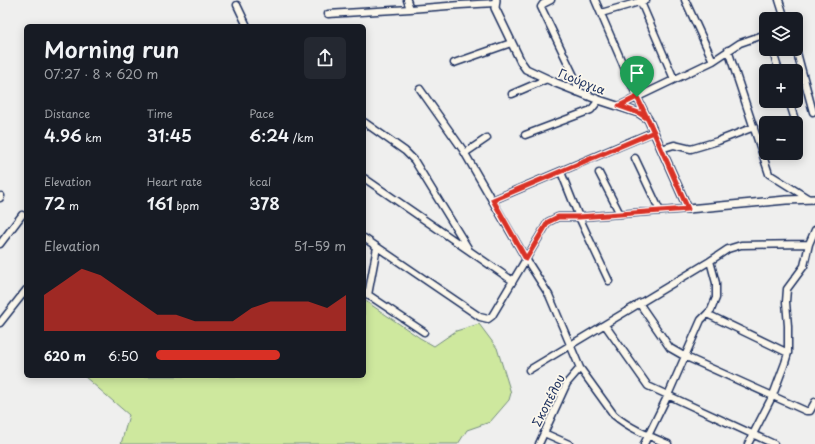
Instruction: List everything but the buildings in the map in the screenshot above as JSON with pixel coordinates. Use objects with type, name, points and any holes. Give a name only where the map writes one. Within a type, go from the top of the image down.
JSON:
[{"type":"street","points":[[408,0],[410,10]]},
{"type":"street","points":[[551,0],[543,4],[541,7],[574,76],[577,84],[577,92]]},
{"type":"street","points":[[595,0],[688,209]]},
{"type":"street","points":[[601,13],[642,0],[674,79]]},
{"type":"street","points":[[685,0],[713,61]]},
{"type":"street","points":[[778,0],[782,12]]},
{"type":"street","points":[[328,14],[410,10],[459,2],[496,1]]},
{"type":"street","name":"Γιούργια","points":[[496,1],[495,8],[511,43],[521,62],[526,68],[577,92],[639,113],[648,119]]},
{"type":"street","points":[[237,5],[246,24]]},
{"type":"street","points":[[619,106],[713,61],[728,50],[740,44],[759,37]]},
{"type":"street","points":[[454,63],[511,43]]},
{"type":"street","points":[[728,50],[769,174],[812,199]]},
{"type":"street","points":[[798,56],[814,112]]},
{"type":"street","points":[[512,94],[547,79]]},
{"type":"street","points":[[420,89],[465,153],[526,259],[549,295],[580,368],[614,415],[620,420],[668,444]]},
{"type":"street","points":[[525,135],[591,110],[599,100]]},
{"type":"street","points":[[366,123],[405,151],[414,160],[470,251]]},
{"type":"street","points":[[661,150],[674,145],[691,149],[718,141],[754,127]]},
{"type":"street","points":[[493,200],[654,132]]},
{"type":"street","points":[[465,153],[487,138]]},
{"type":"street","points":[[635,158],[660,211]]},
{"type":"street","points":[[561,172],[579,217],[609,281]]},
{"type":"street","points":[[598,173],[620,214]]},
{"type":"street","points":[[366,179],[513,281]]},
{"type":"street","points":[[366,239],[480,317],[488,319],[492,316],[548,222],[558,217],[579,217],[812,199]]},
{"type":"street","points":[[0,244],[22,215]]},
{"type":"street","points":[[748,444],[773,395],[788,353],[786,302],[787,289],[804,266],[809,244],[815,230]]},
{"type":"street","points":[[528,370],[728,249],[741,245],[809,244]]},
{"type":"street","points":[[377,247],[366,294],[424,332]]},
{"type":"street","points":[[644,444],[668,395],[701,320],[711,310],[716,298],[716,283],[710,261]]},
{"type":"street","points":[[0,323],[24,293]]},
{"type":"street","points":[[639,303],[670,348],[684,356],[806,411],[810,411],[815,402]]},
{"type":"street","points":[[707,314],[788,353]]},
{"type":"street","points":[[604,325],[648,386],[774,444]]},
{"type":"street","name":"Σκοπέλου","points":[[539,444],[567,383],[580,368]]},
{"type":"street","points":[[544,433],[569,444]]},
{"type":"green space","points":[[366,301],[434,346],[456,331],[479,324],[497,348],[511,393],[509,400],[490,422],[467,430],[458,444],[121,444],[129,415],[86,378],[366,378]]},
{"type":"route","points":[[637,97],[619,106],[639,113],[648,119],[657,140],[666,161],[688,209],[579,217],[558,217],[548,222],[526,259],[493,200],[654,132],[648,119],[637,97]]}]
